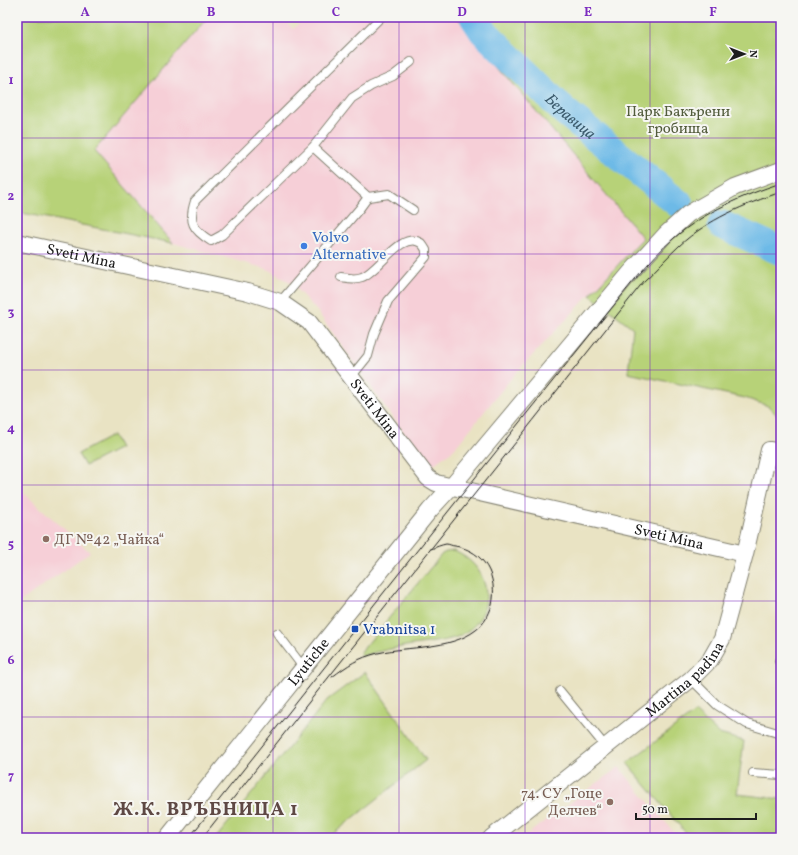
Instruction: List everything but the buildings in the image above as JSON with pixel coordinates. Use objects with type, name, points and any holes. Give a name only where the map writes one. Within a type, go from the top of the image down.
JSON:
[{"type":"street","name":"Lyutiche","points":[[167,838],[430,510],[452,486],[631,272],[666,234],[688,214],[735,187],[781,170]]},
{"type":"street","name":"Sveti Mina","points":[[17,242],[248,292],[280,302],[309,322],[428,478],[436,483],[745,554]]},
{"type":"street","name":"Martina padina","points":[[491,838],[691,679],[710,660],[722,639],[775,451]]},
{"type":"lane","points":[[381,17],[195,201],[191,213],[192,223],[205,237],[211,241],[222,235],[313,147],[352,98],[371,86],[393,76],[411,62]]},
{"type":"lane","points":[[313,147],[368,197]]},
{"type":"lane","points":[[280,302],[368,197],[389,194],[413,210]]},
{"type":"lane","points":[[341,277],[355,279],[364,277],[374,270],[401,243],[413,241],[421,243],[426,250],[426,257],[388,301],[374,334],[368,356],[351,377]]},
{"type":"lane","points":[[277,633],[303,667]]},
{"type":"lane","points":[[691,679],[717,705],[747,724],[781,734]]},
{"type":"lane","points":[[560,691],[605,746]]},
{"type":"lane","points":[[753,773],[781,776]]},
{"type":"shaded area","points":[[208,17],[281,17],[293,29],[307,17],[457,17],[643,238],[514,375],[454,449],[429,468],[317,311],[290,282],[267,269],[173,243],[94,151]]},
{"type":"shaded area","name":"ДГ №42 „Чайка“","points":[[17,487],[90,552],[17,604]]},
{"type":"shaded area","name":"74. СУ „Гоце Делчев“","points":[[619,767],[679,838],[522,838]]},
{"type":"green space","points":[[17,17],[208,17],[94,151],[173,243],[17,212]]},
{"type":"green space","name":"Парк Бакърени гробища","points":[[457,17],[781,17],[781,419],[768,406],[745,398],[628,373],[633,328],[590,295],[643,238]]},
{"type":"green space","points":[[113,435],[120,448],[85,466],[78,454]]},
{"type":"green space","points":[[454,551],[465,557],[478,569],[485,586],[486,603],[480,618],[475,624],[469,630],[454,638],[393,648],[361,656],[360,653],[442,554]]},
{"type":"green space","points":[[365,672],[426,760],[328,838],[216,838],[327,700]]},
{"type":"green space","points":[[695,712],[719,734],[744,741],[737,794],[781,799],[781,838],[690,838],[627,763]]},
{"type":"waterway","name":"Беравица","points":[[474,17],[483,31],[564,111],[679,204]]},
{"type":"waterway","name":"Беравица","points":[[722,225],[781,251]]},
{"type":"tram line","points":[[189,838],[477,475],[647,265],[686,228],[712,212],[752,193],[781,183]]},
{"type":"tram line","points":[[202,838],[644,281],[690,236],[714,220],[781,192]]},
{"type":"tram line","points":[[332,677],[354,662],[371,655],[454,641],[476,630],[484,622],[491,609],[493,595],[491,575],[487,567],[474,553],[465,549],[446,544],[431,549]]},
{"type":"place","name":"Volvo Alternative","points":[[304,246]]},
{"type":"place","name":"ДГ №42 „Чайка“","points":[[46,539]]},
{"type":"place","name":"Vrabnitsa 1","points":[[355,629]]},
{"type":"place","name":"74. СУ „Гоце Делчев“","points":[[610,802]]},
{"type":"district","name":"Ж.К. ВРЪБНИЦА 1","points":[[206,808]]}]
